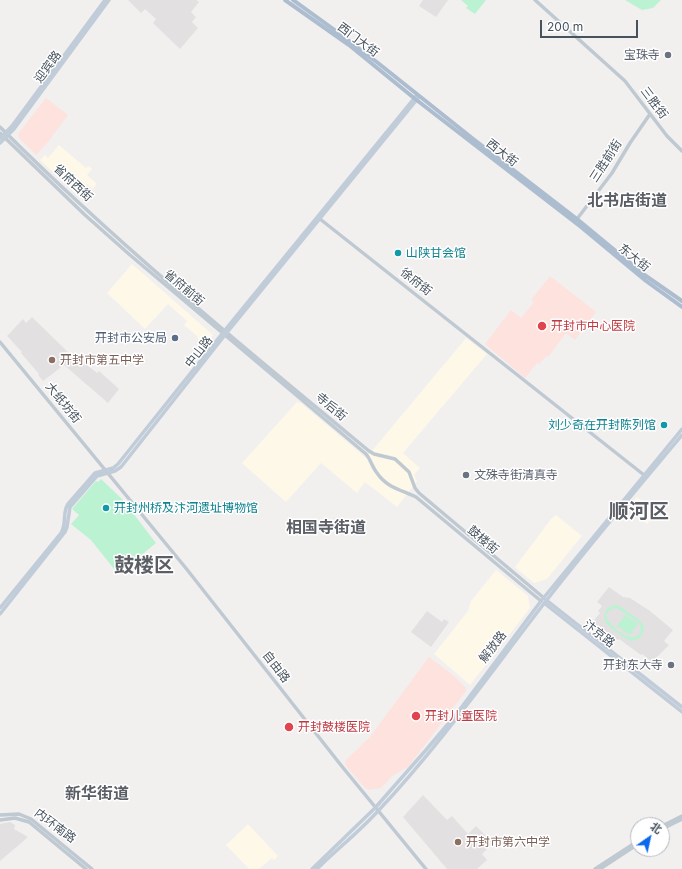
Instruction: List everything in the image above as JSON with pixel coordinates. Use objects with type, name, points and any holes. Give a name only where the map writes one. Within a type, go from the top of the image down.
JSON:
[{"type":"main road","name":"迎宾路","points":[[0,143],[105,0]]},
{"type":"main road","name":"迎宾路","points":[[4,136],[109,0]]},
{"type":"main road","name":"西门大街","points":[[286,0],[349,45],[416,97]]},
{"type":"main road","name":"西门大街","points":[[293,0],[354,44],[416,97]]},
{"type":"main road","name":"中山路","points":[[225,332],[320,219],[416,97]]},
{"type":"main road","name":"中山路","points":[[0,608],[61,533],[65,525],[66,507],[68,504],[93,474],[98,471],[117,470],[121,467],[225,332],[416,97]]},
{"type":"main road","name":"西大街","points":[[416,97],[576,221]]},
{"type":"main road","name":"东大街","points":[[576,221],[646,276],[682,301]]},
{"type":"main road","name":"东大街","points":[[576,221],[646,281],[682,307]]},
{"type":"main road","name":"解放路","points":[[317,869],[376,810],[458,712],[544,600],[682,429]]},
{"type":"main road","name":"解放路","points":[[544,600],[682,435]]},
{"type":"main road","name":"中山路","points":[[0,614],[65,532],[68,527],[70,507],[96,477],[106,471]]},
{"type":"main road","name":"汴京路","points":[[544,600],[682,707]]},
{"type":"main road","name":"汴京路","points":[[544,600],[682,712]]},
{"type":"main road","name":"解放路","points":[[312,869],[376,810]]},
{"type":"street","name":"三胜街","points":[[536,0],[627,85],[667,136],[682,151]]},
{"type":"street","name":"三胜前街","points":[[576,221],[612,173],[634,136],[650,114]]},
{"type":"street","name":"省府西街","points":[[0,128],[4,136],[85,215],[131,254]]},
{"type":"street","name":"徐府街","points":[[320,219],[480,345],[520,379],[644,475]]},
{"type":"street","name":"省府前街","points":[[131,254],[225,332]]},
{"type":"street","name":"寺后街","points":[[225,332],[366,454],[372,462],[375,471],[386,483],[395,489],[411,495]]},
{"type":"street","name":"寺后街","points":[[225,332],[369,451],[374,454],[395,459],[409,472],[415,488],[422,496]]},
{"type":"street","name":"大纸坊街","points":[[0,342],[110,477]]},
{"type":"street","name":"自由路","points":[[110,477],[222,613],[376,810],[426,869]]},
{"type":"street","name":"鼓楼街","points":[[411,495],[416,497],[544,600]]},
{"type":"street","name":"鼓楼街","points":[[422,496],[544,600]]},
{"type":"street","name":"内环南路","points":[[0,815],[19,814],[31,819],[92,869]]},
{"type":"street","name":"内环南路","points":[[0,820],[15,818],[28,822],[86,869]]},
{"type":"street","points":[[670,823],[682,818]]},
{"type":"street","points":[[670,825],[682,818]]},
{"type":"street","points":[[595,869],[630,846]]},
{"type":"street","points":[[600,869],[630,849]]},
{"type":"shaded area","points":[[128,0],[196,0],[199,2],[191,12],[196,17],[192,22],[198,28],[180,49],[153,23],[156,19],[145,9],[141,13]]},
{"type":"shaded area","points":[[423,0],[448,0],[436,17],[419,6]]},
{"type":"shaded area","points":[[46,98],[68,115],[48,142],[36,155],[19,138],[18,134]]},
{"type":"shaded area","points":[[59,145],[86,168],[88,166],[92,169],[87,175],[97,184],[93,189],[87,184],[77,195],[40,160],[45,155],[48,158]]},
{"type":"shaded area","points":[[132,264],[213,335],[205,345],[184,325],[187,321],[168,304],[145,329],[107,293]]},
{"type":"shaded area","name":"开封市中心医院","points":[[550,276],[596,312],[575,340],[566,333],[548,357],[546,356],[539,364],[537,363],[525,378],[485,344],[511,310],[521,318],[534,302],[531,300]]},
{"type":"shaded area","name":"开封市第五中学","points":[[32,317],[74,358],[83,362],[97,373],[99,371],[119,389],[108,403],[64,365],[43,381],[21,353],[22,352],[7,336],[23,319],[26,323]]},
{"type":"shaded area","points":[[466,338],[487,354],[403,453],[420,468],[414,475],[417,481],[397,507],[365,482],[357,493],[321,463],[286,502],[242,463],[297,402],[302,404],[366,458]]},
{"type":"shaded area","points":[[637,497],[657,513],[647,524],[627,509]]},
{"type":"shaded area","points":[[556,515],[582,536],[547,579],[534,583],[515,567],[551,519]]},
{"type":"shaded area","points":[[496,570],[528,596],[530,608],[470,685],[434,654],[468,611],[471,601]]},
{"type":"shaded area","points":[[609,587],[623,597],[630,598],[650,611],[673,630],[664,641],[669,645],[652,662],[619,639],[615,639],[613,642],[589,626],[600,613],[598,611],[602,606],[597,602]]},
{"type":"shaded area","points":[[427,611],[442,622],[444,619],[449,622],[431,647],[411,632]]},
{"type":"shaded area","name":"开封儿童医院","points":[[429,657],[454,676],[466,688],[466,691],[408,767],[392,776],[381,788],[370,790],[365,788],[347,767],[345,764],[346,760],[370,737]]},
{"type":"shaded area","name":"开封市第六中学","points":[[423,795],[447,820],[452,816],[468,834],[476,826],[493,843],[482,854],[487,860],[477,869],[447,869],[403,817]]},
{"type":"shaded area","points":[[10,822],[15,825],[14,829],[28,837],[0,861],[0,824]]},
{"type":"shaded area","points":[[248,824],[278,856],[274,860],[272,858],[259,869],[249,869],[226,845]]},
{"type":"green space","points":[[461,0],[486,0],[475,14],[466,8],[468,6]]},
{"type":"green space","points":[[625,0],[661,0],[653,8],[642,10]]},
{"type":"green space","points":[[101,479],[122,499],[156,543],[118,574],[91,540],[71,524],[79,515],[72,509],[96,481],[98,482]]},
{"type":"green space","points":[[616,605],[621,607],[642,623],[644,630],[639,638],[632,641],[629,640],[616,632],[606,623],[604,617],[606,611]],"holes":[[[617,608],[639,623],[641,630],[638,635],[633,637],[628,636],[622,634],[611,625],[606,616],[610,610]]]},
{"type":"green space","points":[[625,615],[638,624],[630,635],[617,626]]},
{"type":"place","name":"宝珠寺","points":[[668,55]]},
{"type":"place","name":"山陕甘会馆","points":[[398,253]]},
{"type":"place","name":"开封市中心医院","points":[[542,326]]},
{"type":"place","name":"开封市公安局","points":[[175,338]]},
{"type":"place","name":"开封市第五中学","points":[[52,360]]},
{"type":"place","name":"刘少奇在开封陈列馆","points":[[664,425]]},
{"type":"place","name":"文殊寺街清真寺","points":[[466,475]]},
{"type":"place","name":"开封州桥及汴河遗址博物馆","points":[[106,508]]},
{"type":"place","name":"开封东大寺","points":[[671,665]]},
{"type":"place","name":"开封儿童医院","points":[[416,716]]},
{"type":"place","name":"开封鼓楼医院","points":[[289,727]]},
{"type":"place","name":"开封市第六中学","points":[[458,842]]},
{"type":"district","name":"北书店街道","points":[[627,201]]},
{"type":"district","name":"顺河区","points":[[639,512]]},
{"type":"district","name":"相国寺街道","points":[[326,528]]},
{"type":"district","name":"鼓楼区","points":[[144,566]]},
{"type":"district","name":"新华街道","points":[[97,794]]}]
